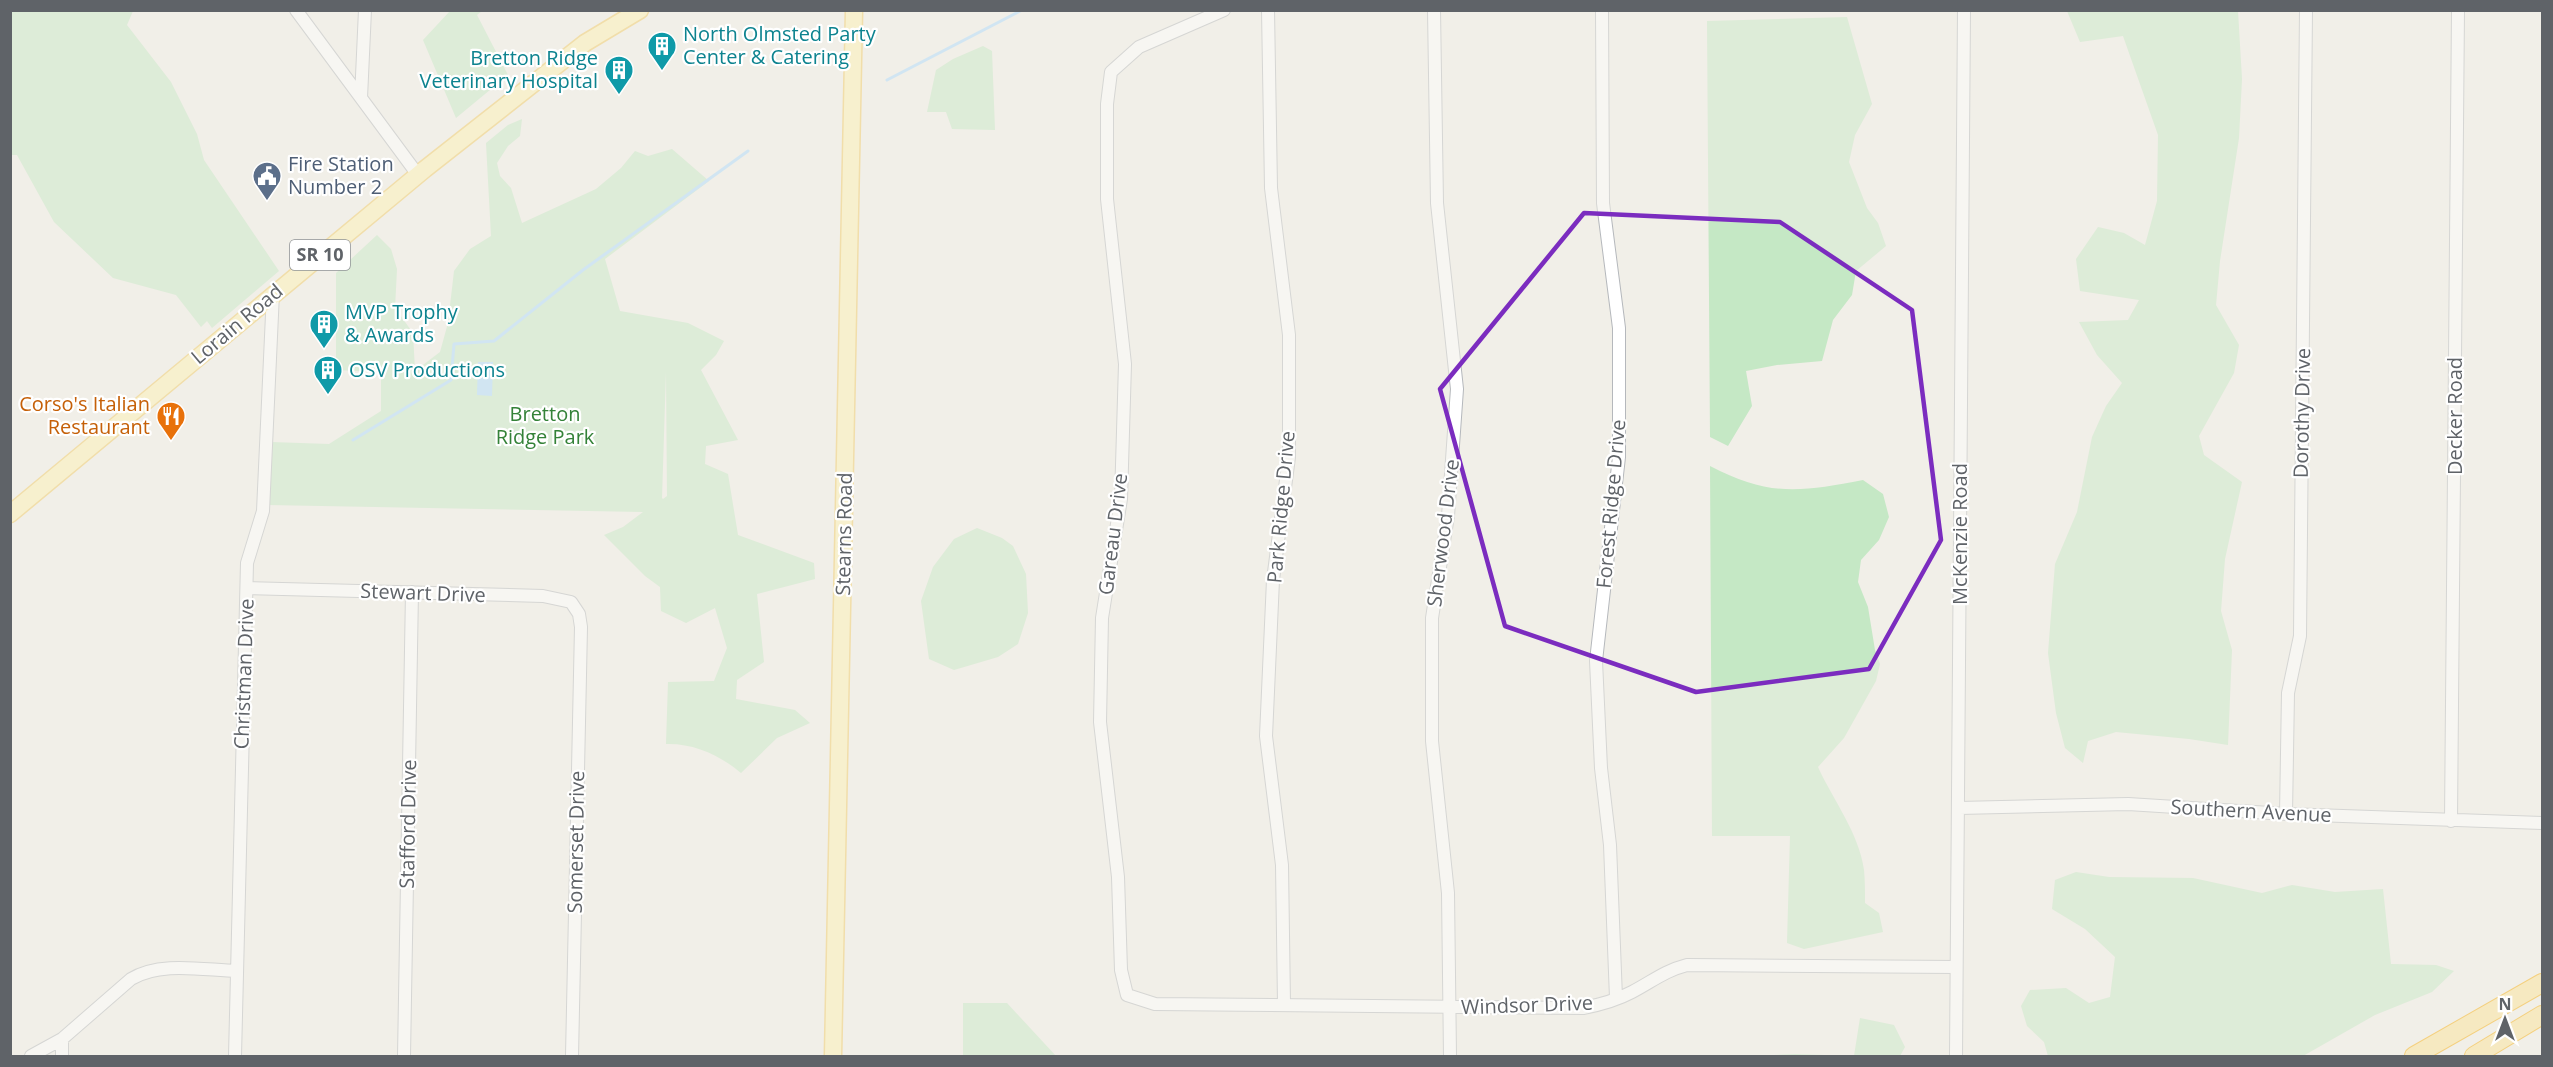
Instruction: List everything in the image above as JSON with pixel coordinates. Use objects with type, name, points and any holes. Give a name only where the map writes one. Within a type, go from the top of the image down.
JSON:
[{"type":"highway","points":[[2414,1056],[2542,983]]},
{"type":"highway","points":[[2474,1056],[2542,1015]]},
{"type":"main road","name":"Lorain Road","points":[[10,514],[273,293],[418,175],[585,43],[640,10]]},
{"type":"main road","name":"Stearns Road","points":[[833,1056],[854,10]]},
{"type":"street","points":[[296,10],[418,175]]},
{"type":"street","points":[[361,98],[365,10]]},
{"type":"street","name":"Gareau Drive","points":[[1127,995],[1121,970],[1118,877],[1100,723],[1102,618],[1121,499],[1125,364],[1107,199],[1107,104],[1112,72],[1139,47],[1224,10]]},
{"type":"street","name":"Park Ridge Drive","points":[[1268,10],[1271,188],[1289,335],[1289,457],[1273,580],[1266,736],[1282,865],[1284,1004]]},
{"type":"street","name":"Sherwood Drive","points":[[1434,10],[1437,203],[1457,389],[1448,516],[1432,618],[1432,741],[1448,893],[1450,1056]]},
{"type":"street","name":"Forest Ridge Drive","points":[[1602,10],[1603,203],[1619,328],[1619,457],[1596,661],[1601,768],[1610,845],[1616,998]]},
{"type":"street","name":"McKenzie Road","points":[[1956,1056],[1965,10]]},
{"type":"street","name":"Dorothy Drive","points":[[2286,814],[2288,693],[2300,636],[2306,10]]},
{"type":"street","name":"Decker Road","points":[[2451,821],[2458,10]]},
{"type":"street","name":"Christman Drive","points":[[235,1056],[241,733],[247,562],[263,511],[273,293]]},
{"type":"street","name":"Stewart Drive","points":[[247,588],[557,598],[571,602],[579,614],[581,627]]},
{"type":"street","name":"Stafford Drive","points":[[404,1056],[412,592]]},
{"type":"street","name":"Somerset Drive","points":[[572,1056],[581,627]]},
{"type":"street","name":"Southern Avenue","points":[[1959,808],[2128,804],[2286,814],[2542,823]]},
{"type":"street","name":"Windsor Drive","points":[[1127,995],[1155,1004],[1582,1008],[1597,1006],[1632,992],[1669,970],[1687,965],[1956,967]]},
{"type":"street","points":[[31,1056],[62,1039],[131,979],[144,972],[159,969],[237,971]]},
{"type":"street","points":[[62,1039],[62,1056]]},
{"type":"highlighted area","points":[[1584,213],[1780,222],[1912,310],[1941,540],[1869,669],[1696,692],[1505,626],[1440,389]]},
{"type":"green space","points":[[11,10],[133,11],[127,25],[171,82],[197,134],[204,160],[279,271],[212,328],[207,321],[201,327],[176,295],[113,278],[54,222],[17,155],[11,155]]},
{"type":"green space","points":[[450,11],[482,11],[477,15],[508,75],[456,118],[423,40]]},
{"type":"green space","points":[[2067,11],[2238,11],[2242,79],[2239,138],[2220,261],[2216,305],[2239,345],[2234,373],[2199,436],[2204,455],[2242,482],[2225,559],[2221,611],[2232,650],[2228,745],[2116,732],[2088,741],[2083,763],[2065,748],[2056,713],[2048,653],[2055,564],[2077,512],[2092,437],[2106,406],[2122,383],[2097,355],[2079,322],[2128,320],[2139,300],[2080,291],[2076,259],[2098,227],[2124,233],[2145,245],[2157,201],[2158,135],[2123,36],[2080,42]]},
{"type":"green space","points":[[1847,17],[1872,104],[1855,135],[1849,162],[1867,208],[1878,223],[1886,246],[1856,271],[1852,295],[1833,320],[1822,361],[1777,365],[1746,371],[1752,406],[1728,446],[1710,437],[1707,21]]},
{"type":"green space","points":[[983,46],[992,51],[995,130],[952,129],[946,112],[927,112],[936,70],[953,59]]},
{"type":"green space","name":"Bretton Ridge Park","points":[[522,119],[520,136],[508,146],[497,163],[500,176],[511,188],[522,223],[596,189],[621,168],[635,151],[648,156],[672,149],[709,181],[605,259],[620,311],[688,323],[724,341],[716,355],[701,370],[738,440],[706,446],[705,464],[728,474],[738,535],[814,563],[815,579],[757,594],[764,662],[737,680],[736,699],[795,710],[810,723],[777,738],[741,773],[706,751],[666,744],[668,682],[714,681],[727,648],[715,608],[686,623],[661,611],[660,587],[645,576],[604,535],[623,527],[643,512],[268,505],[271,442],[329,444],[381,411],[381,372],[336,370],[336,273],[377,235],[391,249],[397,269],[395,308],[413,333],[415,371],[440,352],[448,323],[454,271],[470,249],[491,236],[486,143],[508,125]],"holes":[[[666,371],[667,496],[662,498]]]},
{"type":"green space","points":[[1710,466],[1750,483],[1768,487],[1802,489],[1863,480],[1883,494],[1889,517],[1879,540],[1861,560],[1858,582],[1868,607],[1875,650],[1880,664],[1876,681],[1844,738],[1818,767],[1857,843],[1864,870],[1865,903],[1879,913],[1883,932],[1804,949],[1787,943],[1790,836],[1712,836]]},
{"type":"green space","points":[[977,528],[1002,538],[1013,546],[1026,574],[1028,613],[1018,644],[998,657],[954,670],[929,659],[921,601],[933,567],[954,539]]},
{"type":"green space","points":[[2076,872],[2109,877],[2193,878],[2262,893],[2292,885],[2335,892],[2383,889],[2391,964],[2436,965],[2454,971],[2432,992],[2375,1015],[2303,1056],[2048,1056],[2044,1042],[2027,1026],[2021,1006],[2030,990],[2066,988],[2089,1003],[2110,997],[2115,957],[2085,929],[2052,909],[2055,880]]},
{"type":"green space","points":[[963,1003],[1007,1003],[1056,1056],[963,1056]]},
{"type":"green space","points":[[1860,1018],[1894,1025],[1905,1047],[1900,1056],[1854,1056]]},
{"type":"green space","points":[[1795,1054],[1854,1056],[1752,1056]]},
{"type":"water","points":[[478,362],[493,362],[492,396],[477,395]]},
{"type":"waterway","points":[[887,80],[1022,10]]},
{"type":"waterway","points":[[353,440],[451,380],[454,344],[494,341],[583,270],[748,151]]},
{"type":"place","name":"North Olmsted Party Center & Catering","points":[[662,72]]},
{"type":"place","name":"Bretton Ridge Veterinary Hospital","points":[[619,96]]},
{"type":"place","name":"Fire Station Number 2","points":[[267,202]]},
{"type":"place","name":"MVP Trophy & Awards","points":[[324,350]]},
{"type":"place","name":"OSV Productions","points":[[328,396]]},
{"type":"place","name":"Corso's Italian Restaurant","points":[[171,442]]}]
